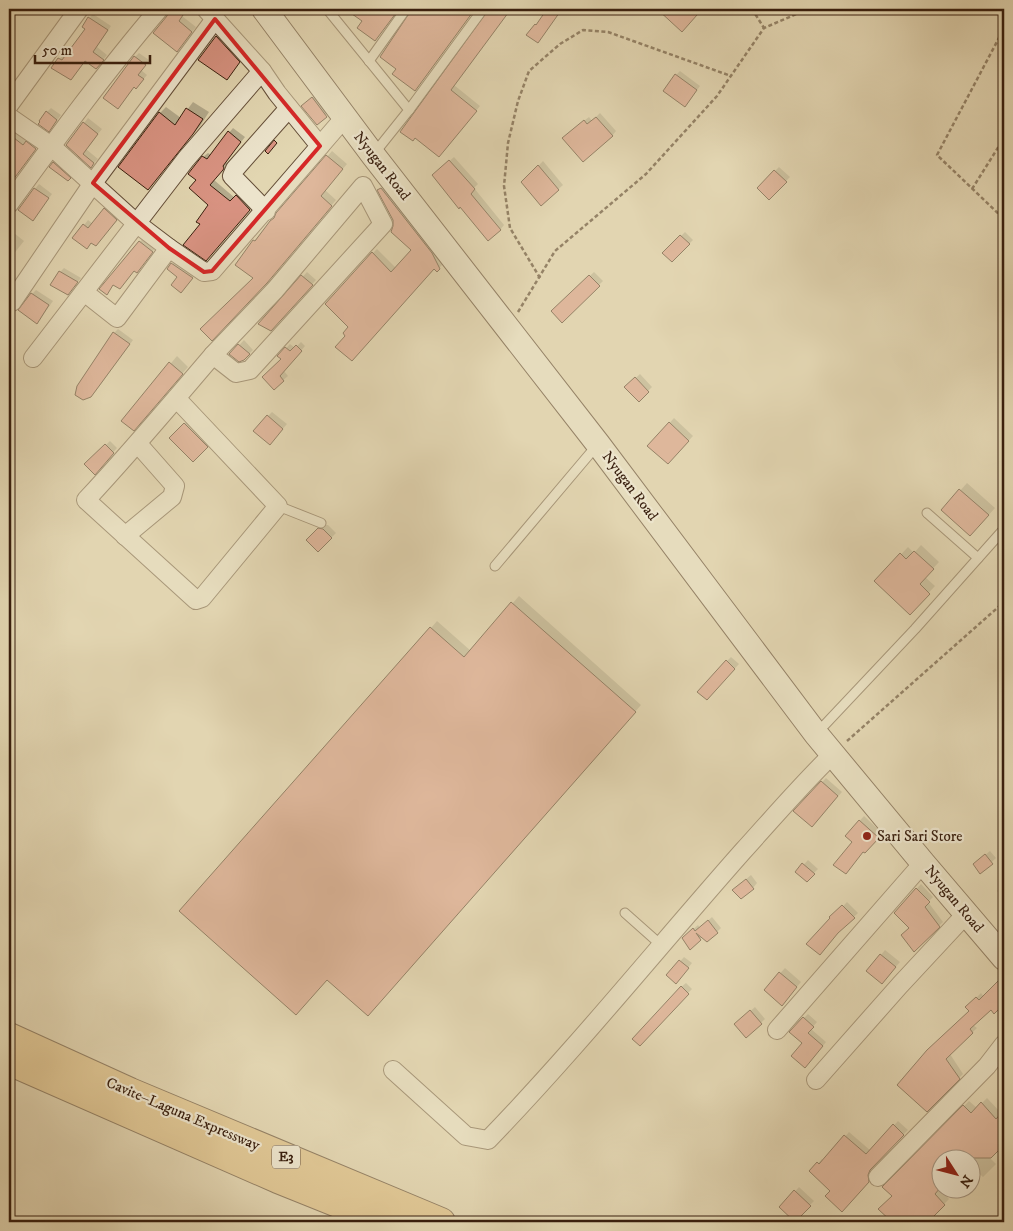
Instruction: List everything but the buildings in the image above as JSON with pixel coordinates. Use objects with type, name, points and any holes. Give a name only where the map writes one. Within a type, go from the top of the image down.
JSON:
[{"type":"highway","name":"Cavite–Laguna Expressway","points":[[9,1037],[130,1092],[442,1222]]},
{"type":"highway","name":"Cavite–Laguna Expressway","points":[[9,1062],[278,1179],[385,1222]]},
{"type":"main road","name":"Nyugan Road","points":[[264,9],[378,160],[598,444],[816,734],[1004,958]]},
{"type":"street","points":[[9,105],[79,9]]},
{"type":"street","points":[[9,204],[136,35],[159,9]]},
{"type":"street","points":[[9,299],[12,302],[210,14],[262,71],[320,146]]},
{"type":"street","points":[[33,358],[186,159],[262,71]]},
{"type":"street","points":[[266,211],[232,176],[235,169],[290,108]]},
{"type":"street","points":[[9,117],[51,146],[136,224],[204,272],[212,271],[266,211],[345,117]]},
{"type":"street","points":[[176,398],[278,506],[202,598],[196,600],[86,500],[138,444],[176,398],[213,355],[275,290],[363,186],[378,160]]},
{"type":"street","points":[[213,355],[236,373],[250,370],[383,224],[363,186]]},
{"type":"street","points":[[84,292],[117,318],[169,248]]},
{"type":"street","points":[[124,536],[172,496],[175,486],[138,444]]},
{"type":"street","points":[[393,1070],[466,1136],[474,1139],[488,1140],[810,776],[833,754]]},
{"type":"street","points":[[777,1030],[923,863]]},
{"type":"street","points":[[816,1080],[966,914]]},
{"type":"street","points":[[878,1177],[987,1066],[1004,1044]]},
{"type":"lane","points":[[369,61],[406,9]]},
{"type":"lane","points":[[378,160],[409,110],[483,9]]},
{"type":"lane","points":[[329,10],[409,110]]},
{"type":"lane","points":[[495,566],[598,444]]},
{"type":"lane","points":[[278,506],[321,523]]},
{"type":"lane","points":[[927,513],[978,558]]},
{"type":"lane","points":[[816,734],[908,636],[1004,529]]},
{"type":"lane","points":[[625,913],[661,945]]},
{"type":"path","points":[[752,9],[764,28]]},
{"type":"path","points":[[508,328],[555,251],[646,174],[717,96],[764,28],[808,9]]},
{"type":"path","points":[[540,278],[510,228],[504,186],[508,143],[518,100],[529,71],[560,44],[583,30],[608,32],[731,76]]},
{"type":"path","points":[[1004,36],[1001,34],[937,155],[1004,219]]},
{"type":"path","points":[[972,189],[1004,138]]},
{"type":"path","points":[[833,754],[1004,602]]},
{"type":"highlighted area","points":[[215,19],[320,146],[212,271],[204,272],[169,248],[93,183]]},
{"type":"place","name":"Sari Sari Store","points":[[867,836]]}]
